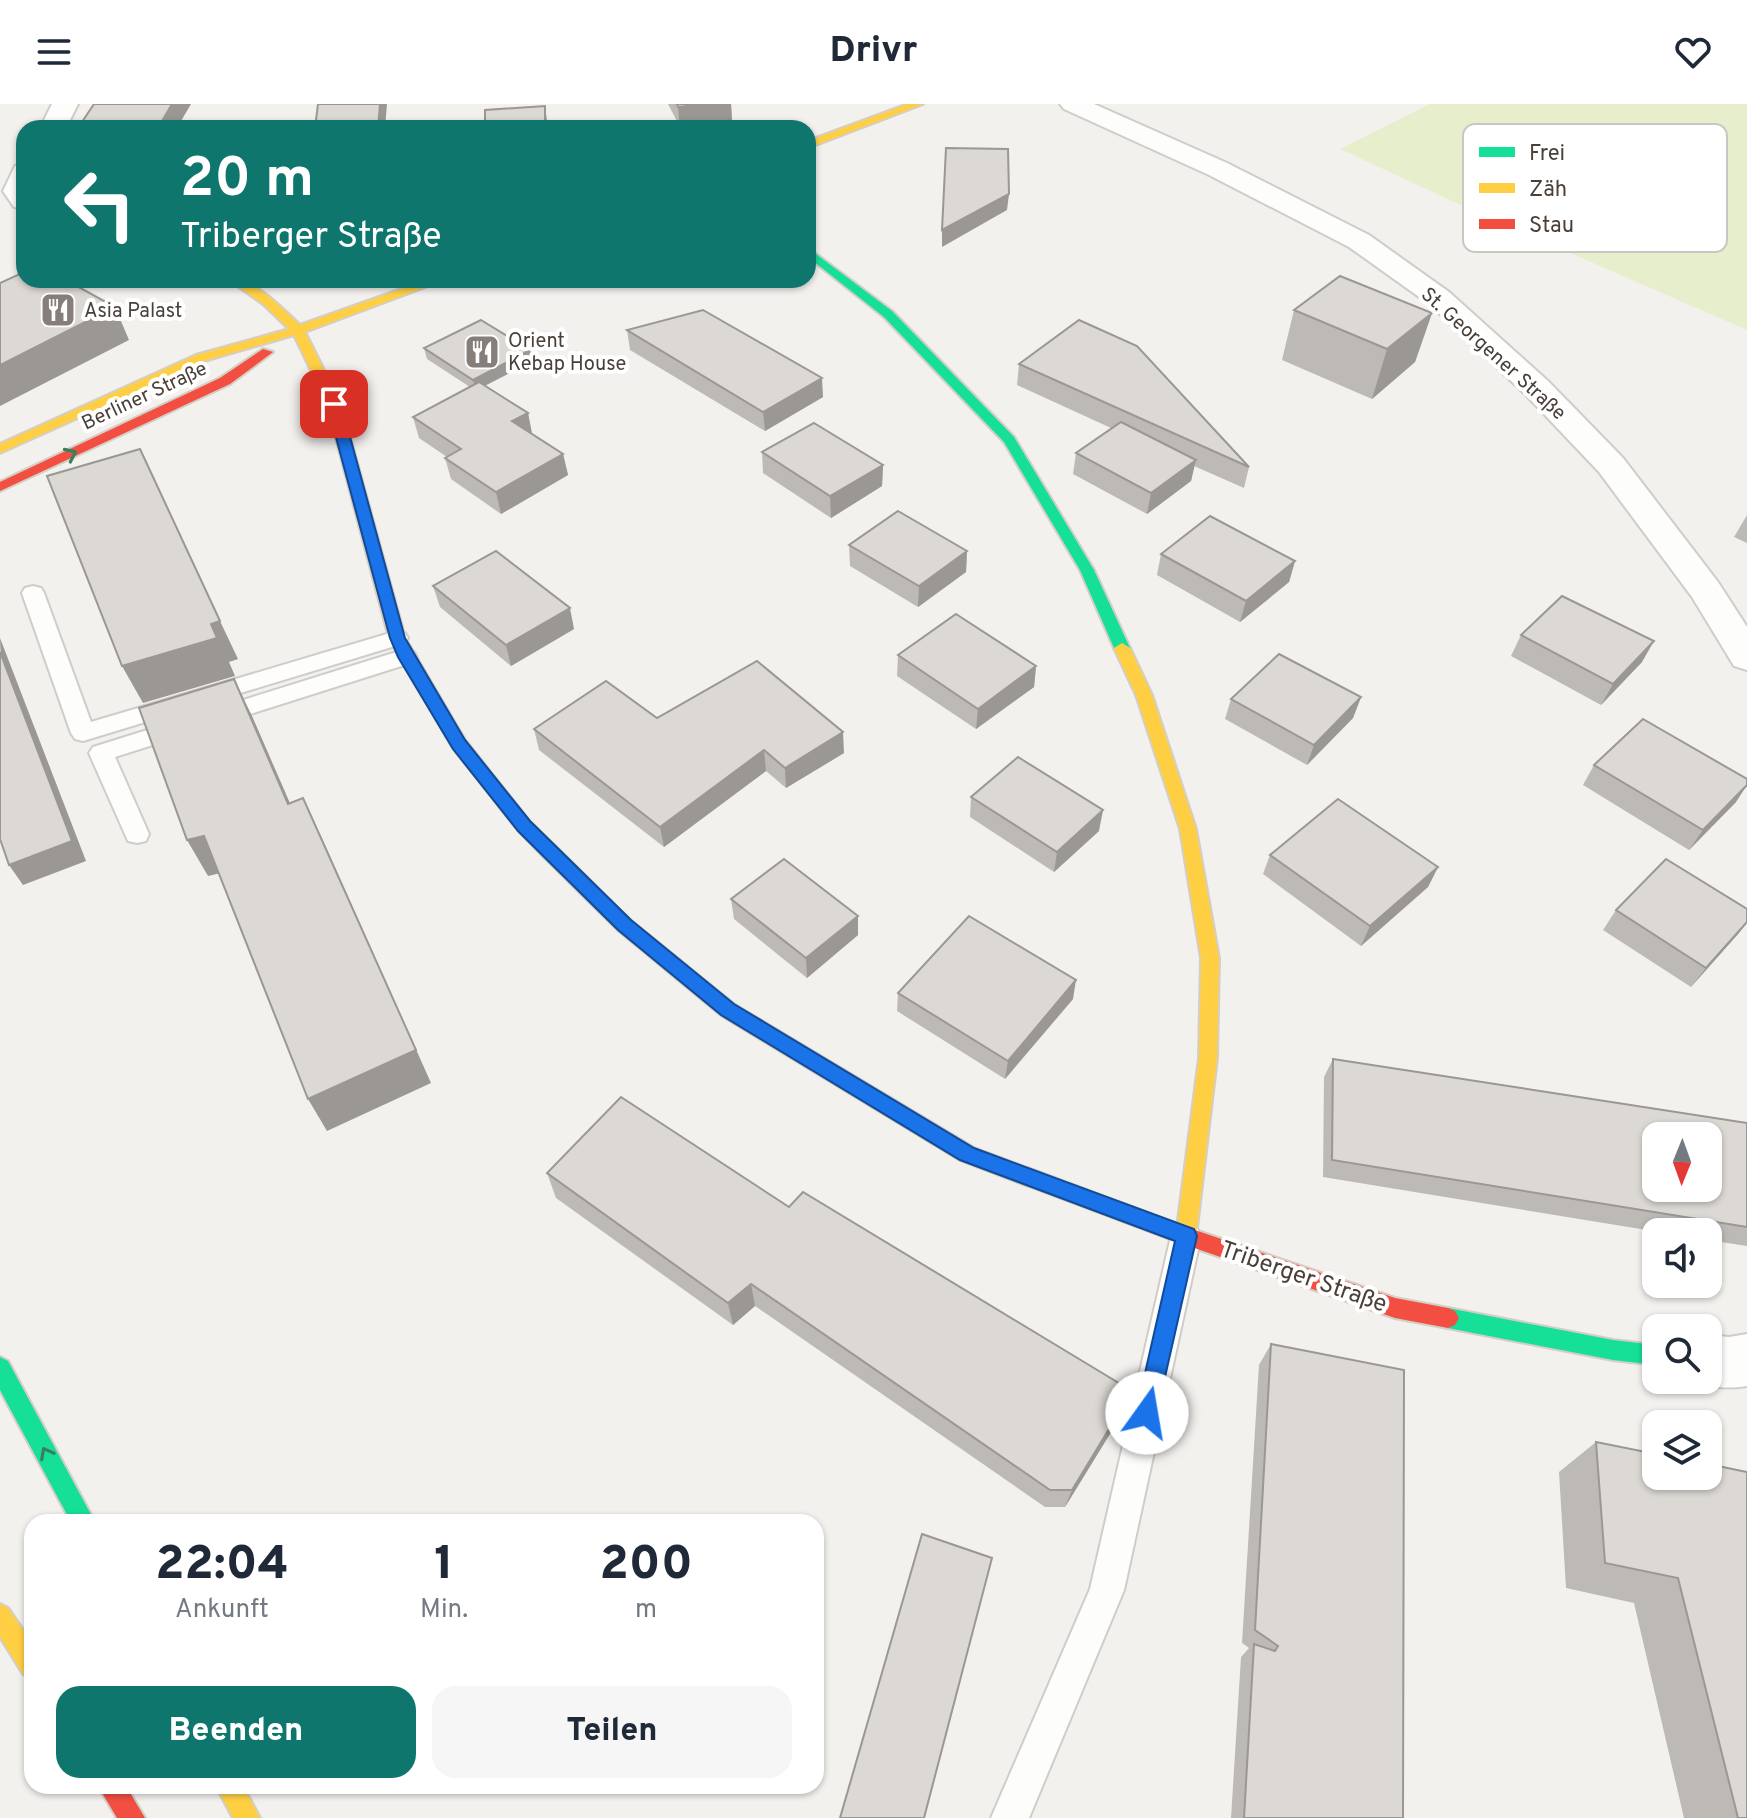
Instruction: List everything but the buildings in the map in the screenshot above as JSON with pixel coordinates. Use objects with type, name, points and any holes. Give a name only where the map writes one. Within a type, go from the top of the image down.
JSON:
[{"type":"street","points":[[816,142],[918,104]]},
{"type":"street","name":"St. Georgener Straße","points":[[1073,104],[1218,169],[1359,241],[1439,298],[1537,388],[1611,465],[1705,590],[1747,657]]},
{"type":"street","points":[[816,257],[888,314],[1009,440],[1087,570],[1144,695],[1188,829],[1210,958],[1208,1058],[1186,1236]]},
{"type":"street","points":[[247,288],[267,301],[298,330]]},
{"type":"street","name":"Berliner Straße","points":[[0,449],[200,358],[298,330],[416,288]]},
{"type":"street","name":"Triberger Straße","points":[[298,330],[334,404],[402,647],[459,744],[524,826],[624,925],[728,1010],[967,1154],[1186,1236],[1395,1308],[1642,1353]]},
{"type":"street","name":"Berliner Straße","points":[[0,487],[225,381],[298,330]]},
{"type":"street","points":[[1722,1362],[1747,1360]]},
{"type":"street","points":[[0,1368],[79,1514]]},
{"type":"street","points":[[0,1616],[24,1653]]},
{"type":"street","points":[[116,1794],[132,1818]]},
{"type":"street","points":[[234,1794],[247,1818]]},
{"type":"lane","points":[[33,593],[83,733],[402,647]]},
{"type":"lane","points":[[137,834],[101,753],[402,647]]},
{"type":"lane","points":[[1010,1818],[1107,1590],[1186,1236]]},
{"type":"green space","points":[[1430,104],[1747,104],[1747,330],[1568,252],[1727,252],[1727,124],[1463,124],[1463,206],[1340,149]]},
{"type":"traffic: fast","points":[[816,257],[888,314],[1009,440],[1087,570],[1122,648]]},
{"type":"traffic: fast","points":[[548,850],[624,925],[728,1010],[967,1154],[1028,1177]]},
{"type":"traffic: fast","points":[[1448,1318],[1642,1353]]},
{"type":"traffic: fast","points":[[0,1368],[79,1514]]},
{"type":"traffic: slow","points":[[816,142],[918,104]]},
{"type":"traffic: slow","points":[[247,288],[267,301],[298,330],[334,404],[397,638],[459,744],[524,826],[548,850]]},
{"type":"traffic: slow","points":[[0,449],[200,358],[298,330],[416,288]]},
{"type":"traffic: slow","points":[[1122,648],[1144,695],[1188,829],[1210,958],[1208,1058],[1186,1236]]},
{"type":"traffic: slow","points":[[0,1616],[24,1653]]},
{"type":"traffic: slow","points":[[234,1794],[247,1818]]},
{"type":"traffic: jam","points":[[0,487],[225,381],[267,352]]},
{"type":"traffic: jam","points":[[1028,1177],[1186,1236],[1395,1308],[1448,1318]]},
{"type":"traffic: jam","points":[[116,1794],[132,1818]]},
{"type":"place","name":"Asia Palast","points":[[58,310]]},
{"type":"place","name":"Orient Kebap House","points":[[482,352]]},
{"type":"route","points":[[334,404],[397,638],[406,657],[459,744],[524,826],[624,925],[728,1010],[967,1154],[1186,1236],[1147,1413]]}]
